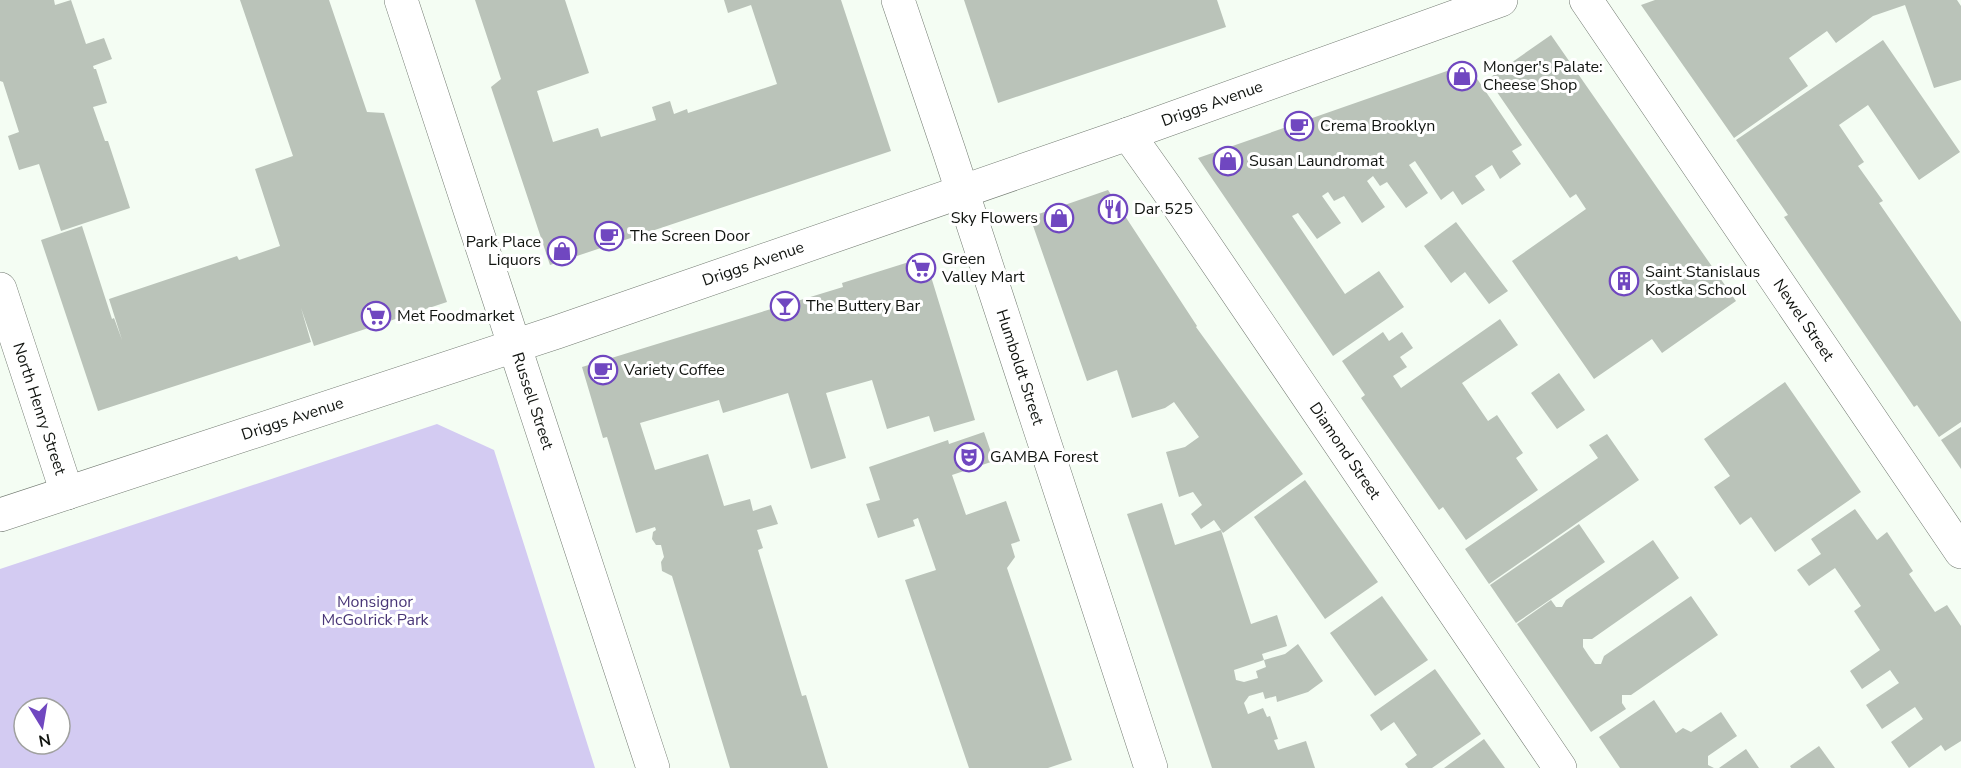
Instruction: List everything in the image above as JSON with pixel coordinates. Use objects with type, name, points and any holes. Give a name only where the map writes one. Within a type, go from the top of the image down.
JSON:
[{"type":"street","name":"Russell Street","points":[[401,0],[653,768]]},
{"type":"street","name":"Humboldt Street","points":[[898,0],[1151,768]]},
{"type":"street","name":"Driggs Avenue","points":[[0,515],[515,346],[963,192],[1501,0]]},
{"type":"street","name":"Newel Street","points":[[1586,0],[1961,552]]},
{"type":"street","name":"Diamond Street","points":[[1128,134],[1560,768]]},
{"type":"street","name":"North Henry Street","points":[[0,289],[67,493]]},
{"type":"green space","name":"Monsignor McGolrick Park","points":[[437,424],[494,450],[595,768],[0,768],[0,569]]},
{"type":"building","points":[[0,0],[54,0],[55,5],[71,0],[86,44],[104,38],[112,59],[93,66],[107,103],[93,107],[105,141],[108,141],[130,208],[61,231],[39,164],[19,170],[8,136],[19,132],[3,82],[0,81]]},
{"type":"building","points":[[240,0],[329,0],[367,112],[384,113],[447,302],[314,346],[301,308],[311,342],[98,411],[41,240],[82,226],[112,319],[114,318],[122,340],[109,299],[237,256],[239,260],[280,246],[255,169],[293,156]]},
{"type":"building","points":[[475,0],[565,0],[589,73],[537,91],[553,142],[598,128],[601,137],[656,120],[652,107],[670,101],[674,114],[687,109],[688,113],[777,84],[751,5],[728,13],[724,0],[841,0],[891,151],[550,265],[491,87],[501,79]]},
{"type":"building","points":[[964,0],[1217,0],[1226,27],[998,103]]},
{"type":"building","points":[[1655,0],[1957,0],[1961,6],[1961,80],[1934,88],[1905,5],[1873,16],[1836,43],[1827,31],[1789,58],[1808,86],[1734,138],[1641,5]]},
{"type":"building","name":"Saint Stanislaus Kostka School","points":[[1551,35],[1736,301],[1662,353],[1652,339],[1594,379],[1512,261],[1586,209],[1576,194],[1570,198],[1488,79]]},
{"type":"building","points":[[1883,40],[1960,152],[1919,180],[1868,105],[1839,125],[1864,162],[1858,166],[1883,201],[1879,203],[1961,322],[1961,422],[1939,437],[1917,405],[1914,407],[1784,217],[1788,215],[1736,140]]},
{"type":"building","points":[[1467,64],[1522,145],[1512,151],[1521,164],[1500,179],[1492,165],[1475,176],[1485,190],[1462,205],[1453,191],[1441,200],[1415,161],[1409,165],[1428,193],[1406,208],[1387,182],[1380,186],[1373,176],[1367,181],[1385,207],[1362,223],[1344,196],[1334,201],[1328,192],[1322,196],[1341,223],[1317,239],[1298,213],[1292,216],[1345,294],[1379,271],[1404,307],[1333,356],[1198,158]]},
{"type":"building","points":[[1108,190],[1196,327],[1303,474],[1223,533],[1214,520],[1201,529],[1191,514],[1202,505],[1193,492],[1179,497],[1166,452],[1185,447],[1199,437],[1174,402],[1165,408],[1132,418],[1117,370],[1087,381],[1030,217]]},
{"type":"building","points":[[1456,222],[1508,291],[1489,304],[1465,272],[1451,283],[1424,246]]},
{"type":"building","points":[[925,257],[975,420],[934,432],[929,416],[887,429],[872,380],[826,393],[846,458],[811,469],[788,393],[723,413],[719,400],[640,423],[655,470],[708,454],[724,506],[750,499],[753,511],[771,505],[778,524],[757,530],[763,548],[758,550],[802,696],[806,695],[828,768],[730,768],[672,576],[662,571],[661,562],[664,557],[661,545],[656,545],[652,539],[655,527],[636,533],[607,437],[603,438],[582,367],[843,287],[842,283]]},
{"type":"building","points":[[1500,319],[1518,345],[1462,383],[1488,421],[1497,415],[1523,453],[1516,458],[1538,490],[1466,540],[1443,507],[1439,510],[1361,398],[1365,395],[1342,361],[1383,332],[1389,341],[1402,332],[1413,348],[1400,357],[1407,367],[1393,376],[1401,388]]},
{"type":"building","points":[[1559,373],[1585,410],[1557,429],[1531,393]]},
{"type":"building","points":[[1785,382],[1861,492],[1775,552],[1751,517],[1740,525],[1714,487],[1730,476],[1704,439]]},
{"type":"building","points":[[1961,427],[1961,469],[1941,440]]},
{"type":"building","points":[[984,432],[994,461],[952,475],[966,515],[1006,501],[1020,541],[1011,544],[1015,557],[1007,568],[1072,760],[1048,768],[969,768],[905,580],[936,570],[918,518],[913,520],[915,526],[878,538],[866,504],[880,500],[869,467],[948,440],[949,444]]},
{"type":"building","points":[[1607,434],[1639,480],[1489,584],[1465,549],[1598,458],[1589,445]]},
{"type":"building","points":[[1305,480],[1378,582],[1325,619],[1254,517]]},
{"type":"building","points":[[1162,503],[1175,545],[1221,530],[1251,624],[1277,615],[1287,646],[1262,654],[1264,660],[1285,654],[1298,644],[1323,681],[1308,692],[1277,702],[1276,696],[1265,699],[1263,692],[1249,696],[1244,703],[1248,714],[1263,708],[1267,717],[1270,716],[1278,739],[1274,740],[1278,750],[1306,741],[1315,768],[1212,768],[1127,514]],"holes":[[[1264,660],[1266,667],[1256,671],[1258,678],[1244,682],[1236,680],[1234,670]]]},
{"type":"building","points":[[1855,509],[1877,540],[1887,532],[1913,571],[1909,574],[1935,612],[1947,605],[1961,626],[1961,741],[1945,751],[1941,745],[1909,768],[1891,742],[1923,719],[1915,707],[1882,729],[1866,705],[1899,683],[1890,670],[1862,689],[1850,671],[1880,650],[1854,611],[1861,606],[1835,568],[1809,586],[1797,570],[1821,554],[1811,539]]},
{"type":"building","points":[[1579,524],[1605,562],[1516,623],[1490,585]]},
{"type":"building","points":[[1653,540],[1679,578],[1592,639],[1583,639],[1583,647],[1589,656],[1595,664],[1601,664],[1604,656],[1691,596],[1718,635],[1631,695],[1622,695],[1622,703],[1626,709],[1591,732],[1517,624],[1551,600],[1556,607],[1562,607],[1566,600]]},
{"type":"building","points":[[1382,596],[1428,660],[1375,696],[1330,633]]},
{"type":"building","points":[[1435,669],[1481,734],[1432,768],[1408,768],[1405,764],[1417,755],[1394,722],[1381,731],[1370,715]]},
{"type":"building","points":[[1654,700],[1676,733],[1683,728],[1691,732],[1721,712],[1737,736],[1708,756],[1708,765],[1714,768],[1620,768],[1599,737]]},
{"type":"building","points":[[1484,739],[1505,768],[1444,768]]},
{"type":"building","points":[[1819,746],[1835,768],[1791,768],[1790,766]]},
{"type":"building","points":[[1746,749],[1759,768],[1719,768]]},
{"type":"place","name":"Monger's Palate: Cheese Shop","points":[[1462,76]]},
{"type":"place","name":"Crema Brooklyn","points":[[1299,126]]},
{"type":"place","name":"Susan Laundromat","points":[[1228,161]]},
{"type":"place","name":"Dar 525","points":[[1113,209]]},
{"type":"place","name":"Sky Flowers","points":[[1059,218]]},
{"type":"place","name":"The Screen Door","points":[[609,236]]},
{"type":"place","name":"Park Place Liquors","points":[[562,251]]},
{"type":"place","name":"Green Valley Mart","points":[[921,268]]},
{"type":"place","name":"Saint Stanislaus Kostka School","points":[[1624,281]]},
{"type":"place","name":"The Buttery Bar","points":[[785,306]]},
{"type":"place","name":"Met Foodmarket","points":[[376,316]]},
{"type":"place","name":"Variety Coffee","points":[[603,370]]},
{"type":"place","name":"GAMBA Forest","points":[[969,457]]}]
